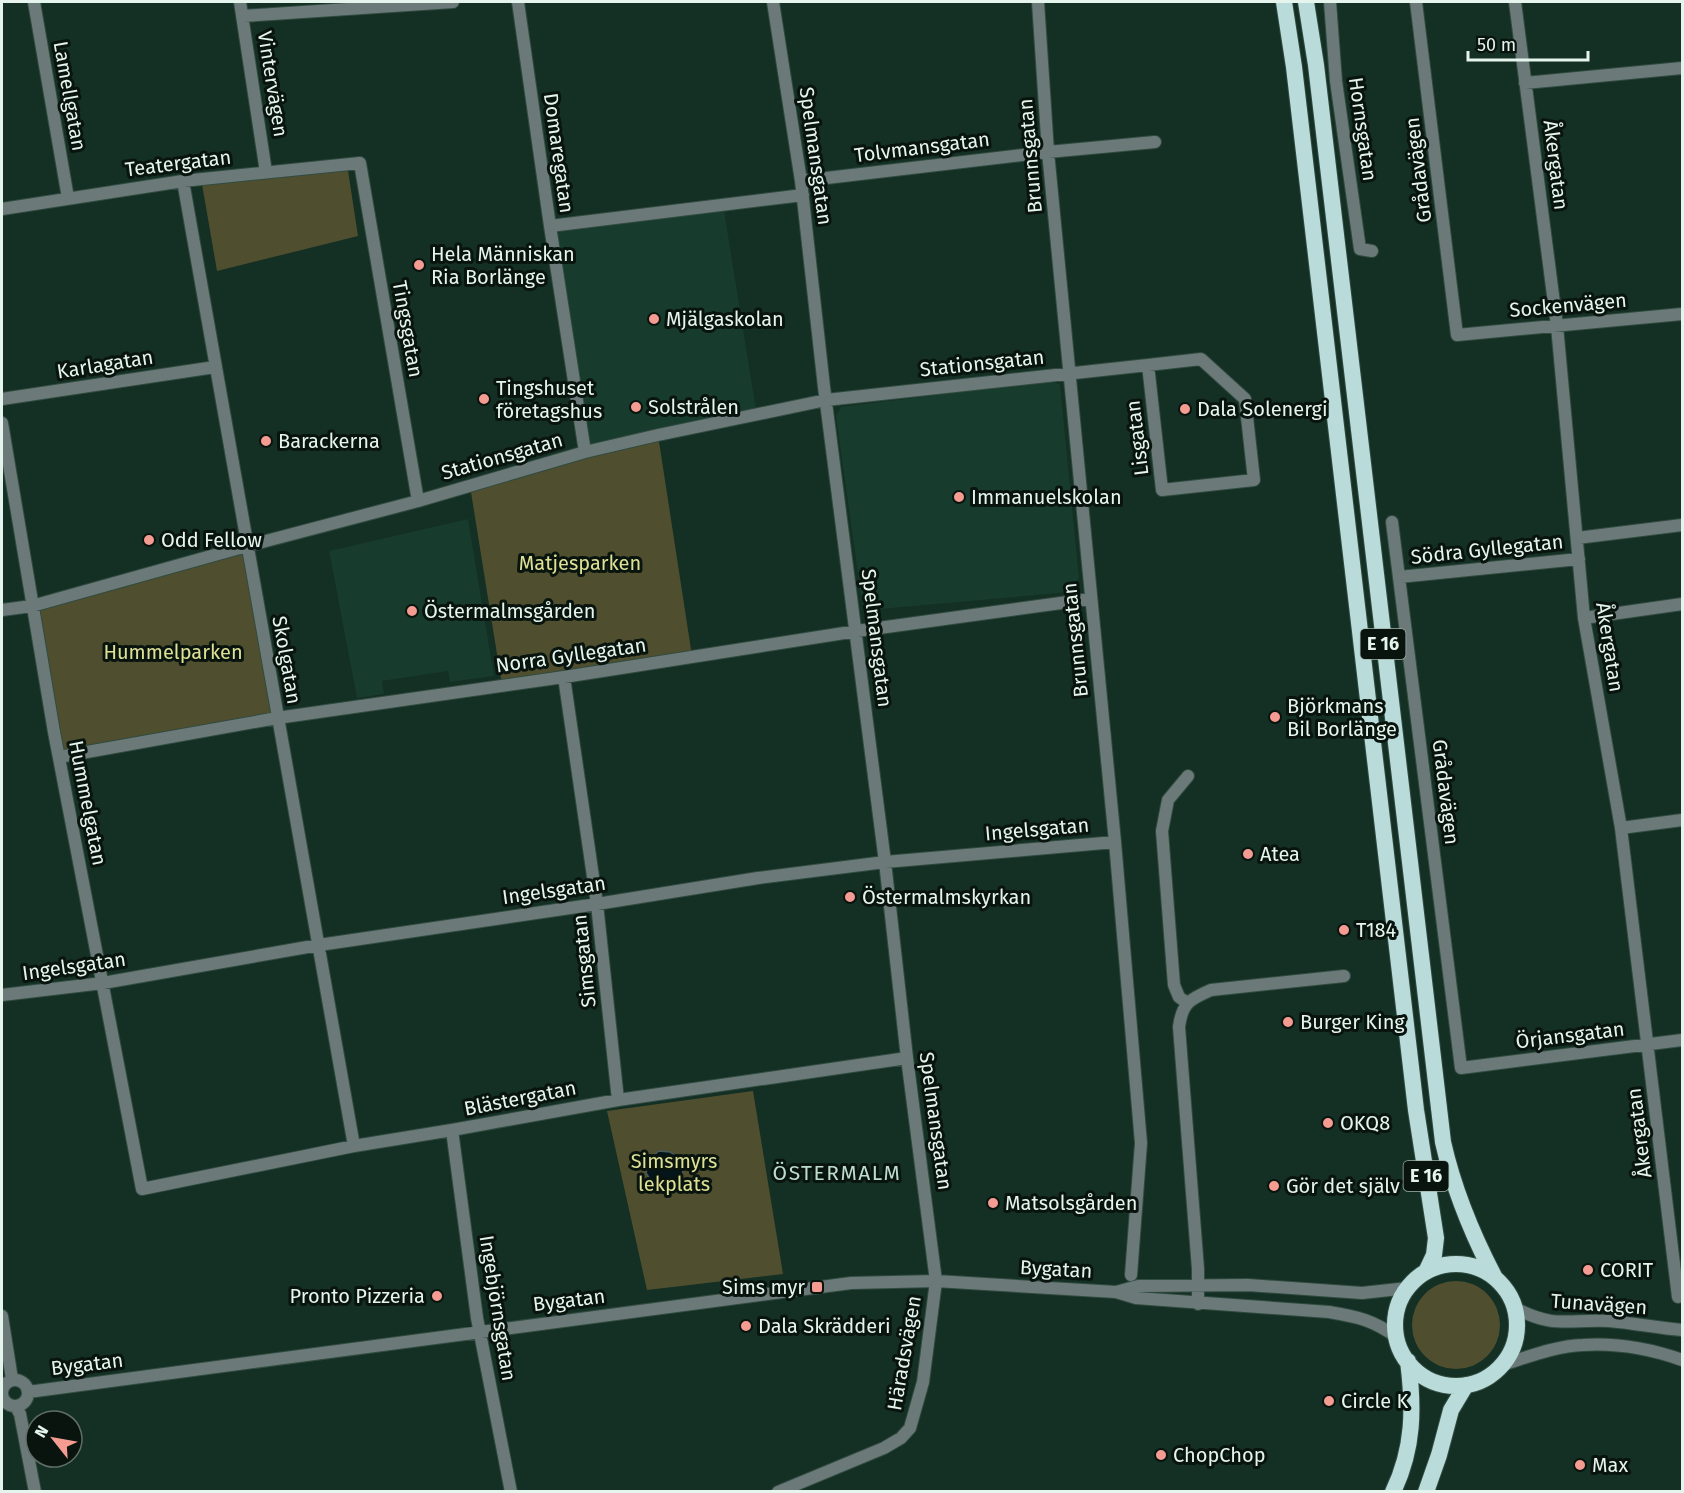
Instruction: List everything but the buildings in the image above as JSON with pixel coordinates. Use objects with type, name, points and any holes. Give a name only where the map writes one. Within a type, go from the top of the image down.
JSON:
[{"type":"highway","name":"E 16","points":[[1284,2],[1294,67],[1416,1110],[1436,1238],[1434,1255],[1426,1272]]},
{"type":"highway","name":"E 16","points":[[1306,2],[1316,65],[1443,1142],[1460,1203],[1474,1238],[1495,1278],[1507,1292],[1515,1308]]},
{"type":"highway","points":[[1392,1491],[1407,1453],[1413,1400],[1408,1361],[1397,1337],[1396,1317],[1399,1306],[1408,1288],[1426,1272],[1446,1265],[1466,1265],[1495,1278]]},
{"type":"highway","points":[[1408,1361],[1429,1379],[1447,1385],[1466,1385],[1486,1378],[1508,1357],[1516,1338],[1515,1308]]},
{"type":"highway","points":[[1426,1491],[1439,1455],[1451,1410],[1466,1385]]},
{"type":"street","name":"Lamellgatan","points":[[34,2],[68,198]]},
{"type":"street","name":"Vintervägen","points":[[240,2],[266,172]]},
{"type":"street","points":[[243,16],[453,2]]},
{"type":"street","name":"Domaregatan","points":[[518,2],[585,452]]},
{"type":"street","name":"Spelmansgatan","points":[[773,2],[803,195],[826,399],[857,631],[907,1058],[936,1281]]},
{"type":"street","name":"Brunnsgatan","points":[[1038,2],[1048,152],[1141,1143],[1131,1275]]},
{"type":"street","name":"Hornsgatan","points":[[1330,2],[1336,81],[1360,249],[1372,251]]},
{"type":"street","name":"Grådavägen","points":[[1416,2],[1457,335]]},
{"type":"street","name":"Åkergatan","points":[[1515,2],[1557,326],[1584,618],[1621,828],[1681,1296]]},
{"type":"street","points":[[1525,83],[1683,68]]},
{"type":"street","name":"Tolvmansgatan","points":[[801,181],[1155,142]]},
{"type":"street","name":"Teatergatan","points":[[2,209],[183,181],[360,163]]},
{"type":"street","name":"Tingsgatan","points":[[360,163],[418,501]]},
{"type":"street","name":"Skolgatan","points":[[183,181],[354,1146]]},
{"type":"street","points":[[550,226],[803,195]]},
{"type":"street","name":"Sockenvägen","points":[[1457,335],[1683,314]]},
{"type":"street","name":"Stationsgatan","points":[[2,610],[32,606],[418,501],[585,452],[826,399],[1201,359]]},
{"type":"street","name":"Lisgatan","points":[[1148,365],[1162,490],[1254,480],[1245,399],[1201,359]]},
{"type":"street","name":"Karlagatan","points":[[2,399],[215,367]]},
{"type":"street","name":"Hummelgatan","points":[[2,423],[59,757],[142,1189]]},
{"type":"street","name":"Grådavägen","points":[[1392,522],[1461,1068]]},
{"type":"street","name":"Södra Gyllegatan","points":[[1577,538],[1683,525]]},
{"type":"street","name":"Södra Gyllegatan","points":[[1399,577],[1579,560]]},
{"type":"street","name":"Norra Gyllegatan","points":[[59,757],[277,718],[857,631],[1090,599]]},
{"type":"street","points":[[1584,618],[1683,604]]},
{"type":"street","name":"Simsgatan","points":[[564,676],[597,904],[618,1100]]},
{"type":"street","points":[[1186,1004],[1179,997],[1174,985],[1162,831],[1168,800],[1188,776]]},
{"type":"street","points":[[1621,828],[1683,820]]},
{"type":"street","name":"Ingelsgatan","points":[[2,995],[103,983],[319,945],[758,878],[885,862],[1114,842]]},
{"type":"street","points":[[1198,1304],[1179,1027],[1181,1013],[1186,1004],[1196,996],[1211,990],[1344,976]]},
{"type":"street","name":"Örjansgatan","points":[[1461,1068],[1683,1040]]},
{"type":"street","name":"Blästergatan","points":[[142,1189],[354,1146],[618,1100],[907,1058]]},
{"type":"street","name":"Ingebjörnsgatan","points":[[452,1130],[480,1333],[511,1491]]},
{"type":"street","name":"Bygatan","points":[[28,1392],[851,1283],[936,1281],[1116,1292],[1136,1298],[1198,1304],[1329,1312],[1377,1323],[1397,1337]]},
{"type":"street","name":"Häradsvägen","points":[[778,1491],[884,1448],[901,1438],[910,1428],[922,1382],[936,1281]]},
{"type":"street","name":"Bygatan","points":[[1116,1292],[1138,1286],[1248,1285],[1362,1293],[1408,1288]]},
{"type":"street","name":"Tunavägen","points":[[1515,1308],[1532,1317],[1557,1323],[1609,1321],[1683,1330]]},
{"type":"street","points":[[2,1316],[12,1379]]},
{"type":"street","name":"Tunavägen","points":[[1502,1365],[1581,1345],[1614,1345],[1657,1352],[1683,1360]]},
{"type":"street","points":[[12,1379],[23,1383],[28,1392],[25,1401],[16,1407]]},
{"type":"street","points":[[12,1379],[4,1386],[2,1395],[6,1403],[16,1407],[20,1414],[35,1491]]},
{"type":"shaded area","name":"Mjälgaskolan","points":[[724,210],[756,410],[587,450],[552,229]]},
{"type":"shaded area","name":"Immanuelskolan","points":[[1048,381],[1060,384],[1079,578],[1070,592],[869,610],[862,603],[836,416],[841,407]]},
{"type":"shaded area","name":"Östermalmsgården","points":[[468,519],[494,676],[450,682],[448,671],[382,681],[384,694],[357,698],[329,551]]},
{"type":"shaded area","points":[[659,1151],[670,1152],[682,1159],[681,1178],[667,1190],[654,1185],[646,1173],[650,1158]]},
{"type":"green space","points":[[347,164],[358,236],[217,271],[202,184]]},
{"type":"green space","name":"Matjesparken","points":[[658,435],[692,656],[502,685],[470,486]]},
{"type":"green space","name":"Hummelparken","points":[[247,546],[277,718],[59,757],[32,606]]},
{"type":"green space","name":"Simsmyrs lekplats","points":[[753,1091],[783,1274],[647,1290],[607,1111]]},
{"type":"green space","points":[[1456,1281],[1473,1284],[1487,1294],[1497,1308],[1500,1325],[1497,1342],[1487,1356],[1473,1366],[1456,1369],[1439,1366],[1425,1356],[1415,1342],[1412,1325],[1415,1308],[1425,1294],[1439,1284]]},
{"type":"place","name":"Hela Människan Ria Borlänge","points":[[419,265]]},
{"type":"place","name":"Mjälgaskolan","points":[[654,319]]},
{"type":"place","name":"Tingshuset företagshus","points":[[484,399]]},
{"type":"place","name":"Solstrålen","points":[[636,407]]},
{"type":"place","name":"Dala Solenergi","points":[[1185,409]]},
{"type":"place","name":"Barackerna","points":[[266,441]]},
{"type":"place","name":"Immanuelskolan","points":[[959,497]]},
{"type":"place","name":"Odd Fellow","points":[[149,540]]},
{"type":"place","name":"Östermalmsgården","points":[[412,611]]},
{"type":"place","name":"Björkmans Bil Borlänge","points":[[1275,717]]},
{"type":"place","name":"Atea","points":[[1248,854]]},
{"type":"place","name":"Östermalmskyrkan","points":[[850,897]]},
{"type":"place","name":"T184","points":[[1344,930]]},
{"type":"place","name":"Burger King","points":[[1288,1022]]},
{"type":"place","name":"OKQ8","points":[[1328,1123]]},
{"type":"place","name":"Gör det själv","points":[[1274,1186]]},
{"type":"place","name":"Matsolsgården","points":[[993,1203]]},
{"type":"place","name":"CORIT","points":[[1588,1270]]},
{"type":"place","name":"Sims myr","points":[[817,1287]]},
{"type":"place","name":"Pronto Pizzeria","points":[[437,1296]]},
{"type":"place","name":"Dala Skrädderi","points":[[746,1326]]},
{"type":"place","name":"Circle K","points":[[1329,1401]]},
{"type":"place","name":"ChopChop","points":[[1161,1455]]},
{"type":"place","name":"Max","points":[[1580,1465]]},
{"type":"district","name":"ÖSTERMALM","points":[[837,1173]]}]
